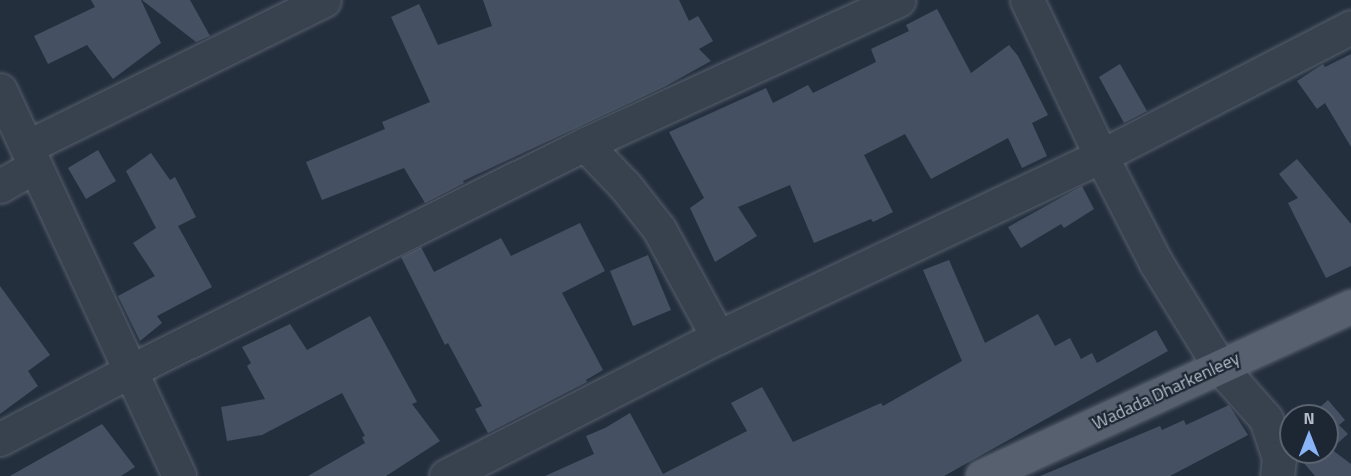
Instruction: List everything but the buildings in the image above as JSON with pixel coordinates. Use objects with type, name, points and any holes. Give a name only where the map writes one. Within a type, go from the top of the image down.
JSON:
[{"type":"main road","name":"Wadada Dharkenleey","points":[[982,476],[1351,306]]},
{"type":"street","points":[[0,186],[31,157],[324,0]]},
{"type":"street","points":[[0,439],[132,370],[585,144],[898,0]]},
{"type":"street","points":[[1027,0],[1101,156],[1156,263],[1220,367],[1266,418],[1279,458],[1277,476]]},
{"type":"street","points":[[446,476],[718,337],[1101,156],[1351,27]]},
{"type":"street","points":[[0,90],[132,370],[179,476]]},
{"type":"street","points":[[585,144],[626,187],[659,229],[718,337]]}]
